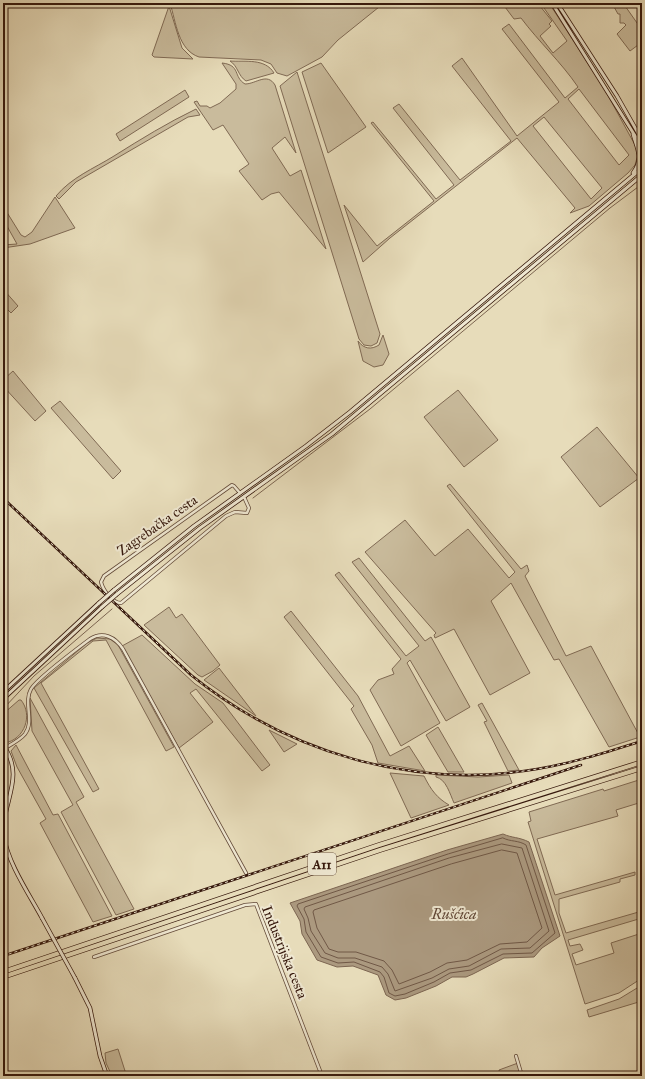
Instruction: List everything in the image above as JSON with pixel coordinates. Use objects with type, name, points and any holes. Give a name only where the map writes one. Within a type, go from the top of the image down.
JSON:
[{"type":"highway","name":"A11","points":[[3,972],[379,845],[642,762]]},
{"type":"highway","name":"A11","points":[[3,977],[380,850],[642,768]]},
{"type":"main road","points":[[552,3],[642,147]]},
{"type":"main road","points":[[557,3],[614,90],[642,140]]},
{"type":"main road","points":[[629,179],[637,167],[640,158],[632,130]]},
{"type":"main road","name":"Zagrebačka cesta","points":[[3,692],[114,590],[179,537],[270,472],[350,412],[642,168]]},
{"type":"main road","name":"Zagrebačka cesta","points":[[3,699],[117,594],[182,542],[354,416],[642,176]]},
{"type":"main road","points":[[4,747],[11,761],[13,774],[13,786],[4,818],[4,838],[9,854],[90,1008],[100,1056],[107,1076]]},
{"type":"street","name":"Zagrebačka cesta","points":[[240,493],[232,485],[104,576],[101,582],[103,587],[115,602],[119,604],[122,603],[226,516],[234,512],[247,513],[249,508],[244,497]]},
{"type":"street","points":[[4,747],[23,736],[27,730],[29,720],[27,701],[33,686],[90,639],[102,635],[112,638],[123,649],[246,873]]},
{"type":"street","name":"Industrijska cesta","points":[[94,958],[245,905],[256,904],[322,1076]]},
{"type":"street","points":[[516,1056],[522,1076]]},
{"type":"shaded area","points":[[170,3],[384,3],[338,40],[322,57],[287,76],[277,73],[271,64],[261,60],[199,57],[192,53],[182,42],[176,27]]},
{"type":"shaded area","points":[[502,3],[541,3],[540,6],[552,21],[549,24],[551,26],[540,36],[553,53],[567,41],[544,8],[543,3],[549,3],[605,90],[635,145],[638,154],[635,165],[628,173],[589,206],[570,213],[575,208],[517,138],[390,238],[363,262],[344,205],[377,246],[434,201],[371,123],[373,122],[436,199],[454,185],[393,108],[399,104],[460,180],[511,141],[452,66],[462,58],[517,136],[559,102],[502,29],[509,24],[565,98],[578,87],[521,18],[514,19]],"holes":[[[579,89],[629,155],[619,165],[568,99]],[[544,117],[602,188],[591,199],[533,126]]]},
{"type":"shaded area","points":[[609,3],[623,3],[642,30],[642,42],[630,51],[617,34],[626,25],[624,23],[620,23],[620,14],[618,14],[613,5]]},
{"type":"shaded area","points":[[169,6],[182,48],[193,59],[154,57],[152,55]]},
{"type":"shaded area","points":[[230,61],[260,63],[270,68],[274,73],[246,81]]},
{"type":"shaded area","points":[[222,63],[232,66],[241,81],[245,84],[268,79],[275,85],[296,153],[285,137],[272,148],[290,176],[301,170],[326,249],[279,192],[271,194],[262,200],[239,171],[249,164],[223,125],[213,130],[194,102],[197,101],[200,106],[207,106],[210,108],[220,103],[236,89],[236,84]]},
{"type":"shaded area","points":[[321,63],[366,127],[328,153],[302,72]]},
{"type":"shaded area","points":[[297,72],[380,334],[377,343],[371,346],[364,345],[359,339],[280,86]]},
{"type":"shaded area","points":[[185,90],[189,97],[120,141],[116,134]]},
{"type":"shaded area","points":[[196,109],[200,115],[188,117],[76,182],[59,199],[56,196],[62,189],[83,174],[154,131]]},
{"type":"shaded area","points":[[55,197],[75,228],[30,244],[3,248],[3,245],[17,244],[3,219],[3,206],[21,235],[25,237],[32,232]]},
{"type":"shaded area","points":[[3,289],[18,306],[11,313],[3,305]]},
{"type":"shaded area","points":[[383,335],[389,354],[383,365],[374,367],[363,361],[358,341],[365,347],[373,348],[379,345]]},
{"type":"shaded area","points":[[13,371],[46,411],[35,421],[3,386],[3,380]]},
{"type":"shaded area","points":[[458,390],[498,440],[464,467],[424,417]]},
{"type":"shaded area","points":[[60,401],[121,471],[113,479],[51,408]]},
{"type":"shaded area","points":[[597,427],[639,478],[600,507],[561,457]]},
{"type":"shaded area","points":[[450,484],[521,569],[527,565],[529,571],[525,576],[566,656],[591,646],[640,737],[609,747],[559,659],[554,660],[511,583],[491,601],[530,673],[490,695],[454,629],[435,638],[434,635],[436,633],[365,552],[405,520],[435,556],[468,529],[509,578],[515,572],[447,486]]},
{"type":"shaded area","points":[[359,558],[425,641],[431,637],[470,707],[446,721],[410,660],[407,663],[440,723],[401,746],[370,690],[378,680],[394,674],[392,669],[401,659],[335,575],[339,572],[406,656],[419,646],[352,562]]},
{"type":"shaded area","points":[[169,607],[176,618],[182,614],[220,665],[213,671],[202,677],[198,675],[144,625]]},
{"type":"shaded area","points":[[291,611],[358,696],[390,756],[409,746],[425,771],[378,763],[372,745],[351,709],[354,706],[284,617]]},
{"type":"shaded area","points":[[142,635],[195,684],[223,703],[270,765],[262,771],[196,689],[190,693],[213,722],[179,748],[122,646]]},
{"type":"shaded area","points":[[97,638],[110,639],[118,645],[174,747],[166,751],[106,640],[93,641],[41,683],[99,789],[93,792],[34,688],[87,643]]},
{"type":"shaded area","points":[[219,668],[256,716],[204,680]]},
{"type":"shaded area","points":[[30,698],[84,797],[76,802],[134,909],[116,915],[61,812],[73,805],[32,731]]},
{"type":"shaded area","points":[[19,700],[21,700],[25,706],[25,726],[18,737],[5,743],[3,742],[3,714]]},
{"type":"shaded area","points":[[482,703],[519,770],[508,771],[484,722],[487,721],[478,705]]},
{"type":"shaded area","points":[[438,727],[464,772],[448,772],[426,735]]},
{"type":"shaded area","points":[[269,730],[297,744],[284,752]]},
{"type":"shaded area","points":[[16,745],[53,815],[58,814],[112,916],[93,922],[40,823],[46,819],[17,767],[11,751]]},
{"type":"shaded area","points":[[390,773],[424,776],[435,793],[449,805],[411,818]]},
{"type":"shaded area","points":[[436,775],[478,777],[509,775],[512,783],[454,803],[445,784],[436,777]]},
{"type":"shaded area","points":[[642,779],[642,802],[616,810],[618,816],[537,839],[555,895],[635,872],[635,875],[620,879],[620,882],[559,899],[559,913],[566,933],[642,911],[642,918],[568,940],[570,946],[580,944],[583,950],[572,954],[576,965],[614,953],[611,943],[642,933],[642,978],[619,993],[585,1004],[528,822],[531,821],[529,812],[603,789],[604,791]]},
{"type":"shaded area","points":[[642,985],[642,1001],[589,1017],[587,1010],[619,999]]},
{"type":"shaded area","points":[[118,1049],[126,1074],[112,1076],[106,1063],[105,1053]]},
{"type":"shaded area","points":[[518,1063],[521,1076],[500,1076],[499,1070]]},
{"type":"water","name":"Rušćica","points":[[503,834],[529,842],[560,936],[542,948],[534,957],[504,958],[466,977],[452,977],[436,986],[406,998],[395,1000],[386,995],[378,975],[353,966],[337,967],[317,960],[302,934],[300,921],[290,903],[447,850]]},
{"type":"waterway","points":[[253,498],[370,409],[610,208],[642,184]]},
{"type":"waterway","points":[[3,709],[34,676],[112,609]]},
{"type":"railway","points":[[3,498],[191,675],[229,702],[269,726],[310,745],[354,759],[399,769],[444,774],[491,774],[537,769],[564,764],[642,741]]},
{"type":"railway","points":[[3,956],[581,765]]}]
